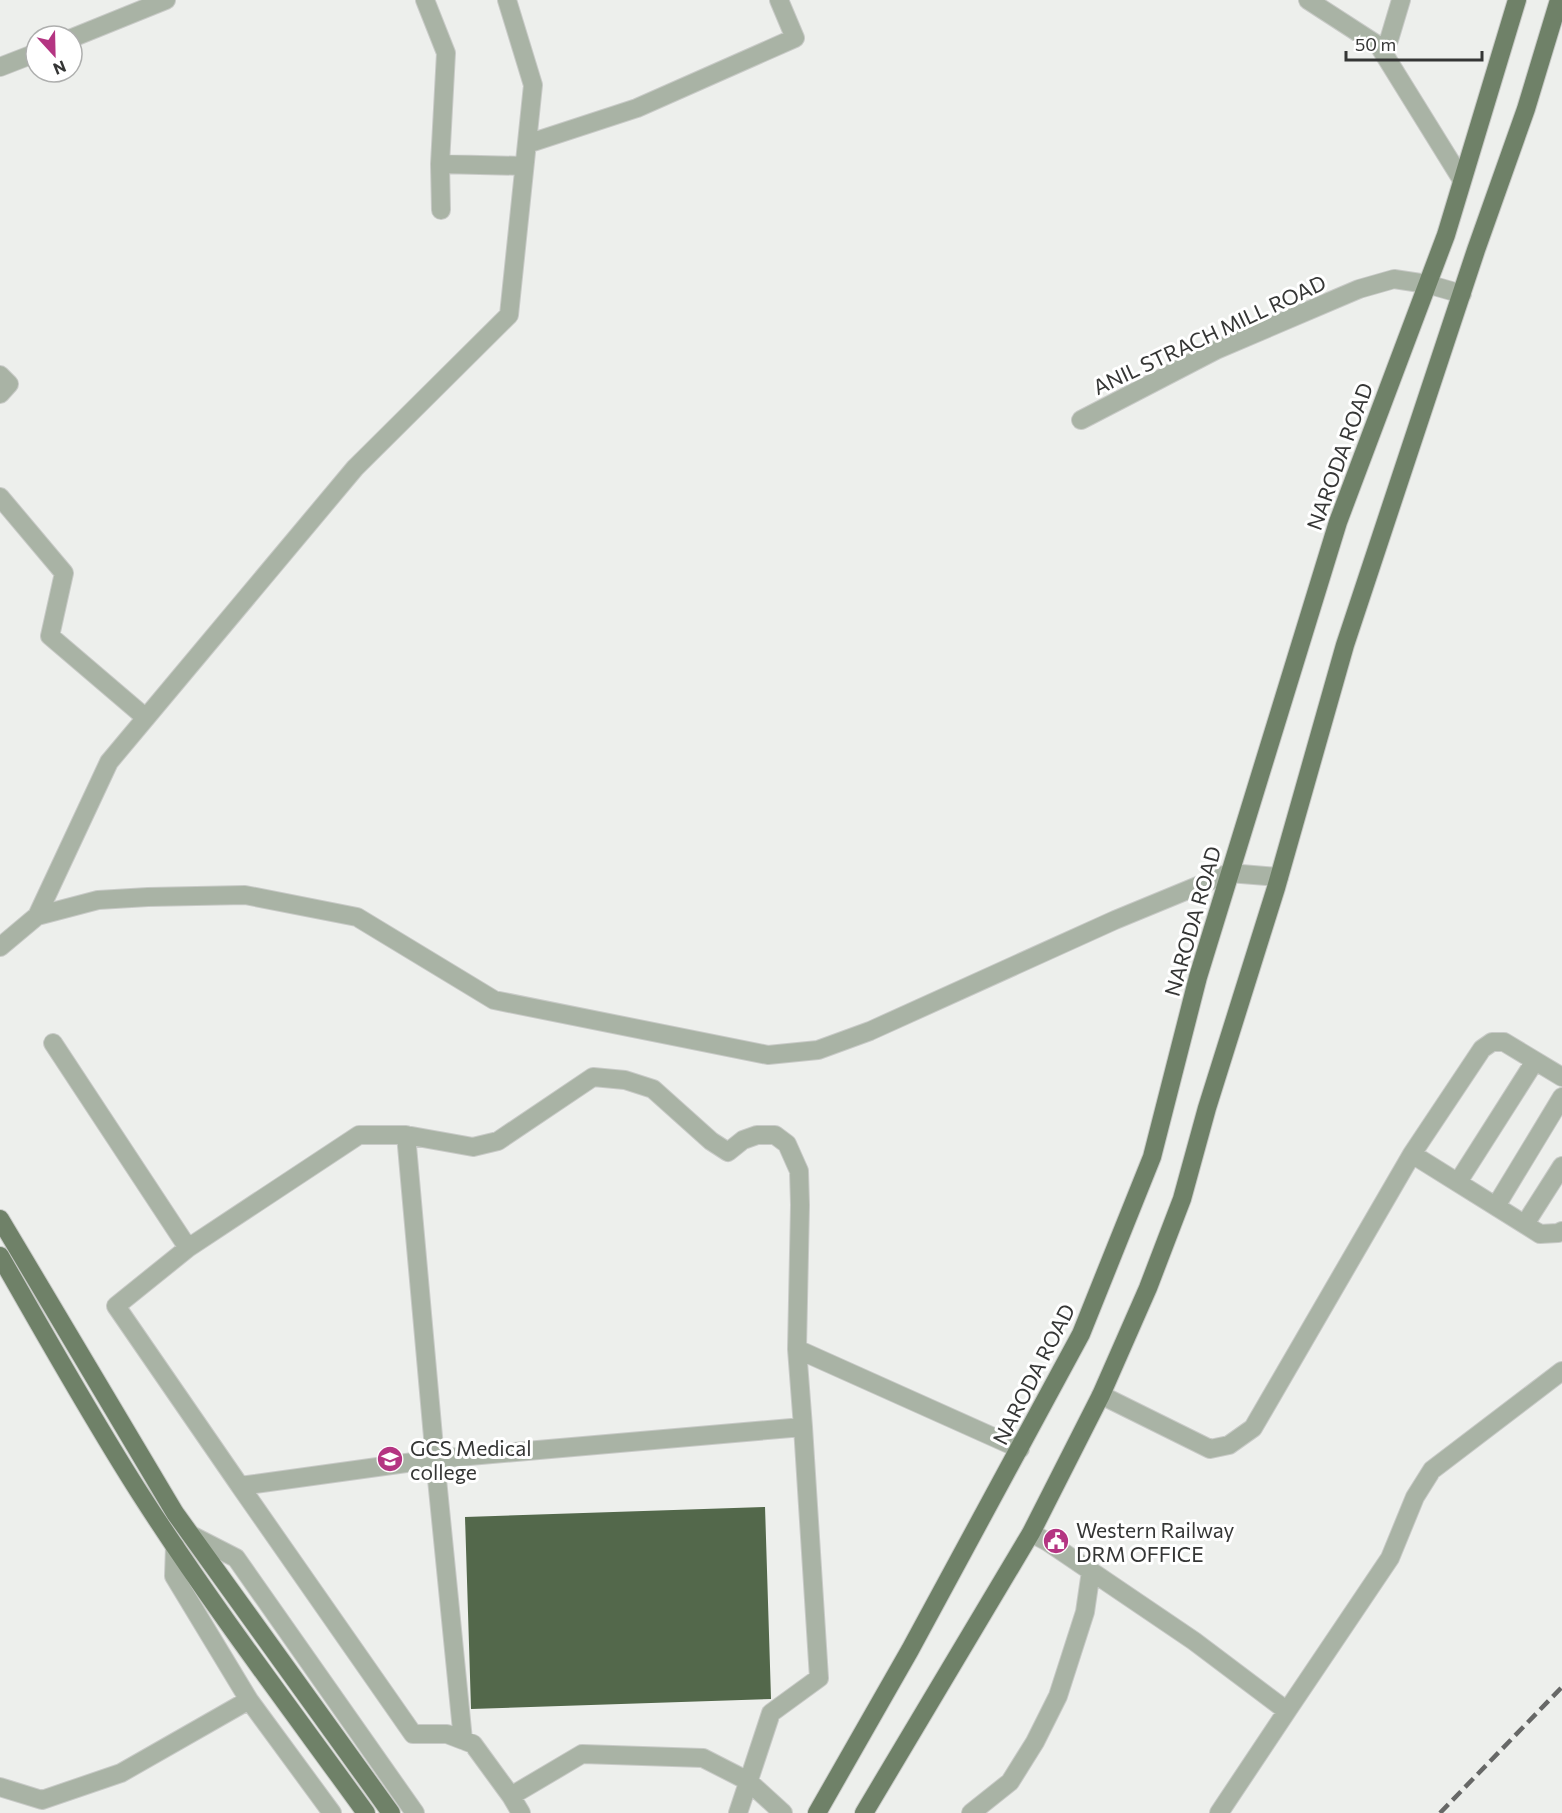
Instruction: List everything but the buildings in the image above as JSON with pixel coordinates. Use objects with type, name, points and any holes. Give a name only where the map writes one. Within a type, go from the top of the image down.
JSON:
[{"type":"main road","name":"NARODA ROAD","points":[[817,1813],[910,1650],[1082,1334],[1152,1157],[1198,977],[1338,522],[1446,235],[1517,0]]},
{"type":"main road","points":[[864,1813],[1031,1533],[1101,1395],[1149,1288],[1182,1199],[1207,1108],[1279,877],[1345,645],[1526,109],[1559,0]]},
{"type":"main road","points":[[0,1219],[175,1513],[391,1813]]},
{"type":"main road","points":[[0,1256],[91,1413],[175,1546],[214,1605],[366,1813]]},
{"type":"street","points":[[84,33],[166,0]]},
{"type":"street","points":[[426,0],[446,53],[440,164],[441,210]]},
{"type":"street","points":[[38,916],[109,762],[355,468],[509,315],[533,85],[507,0]]},
{"type":"street","points":[[527,144],[637,108],[795,38],[779,0]]},
{"type":"street","points":[[1308,0],[1380,46],[1462,180]]},
{"type":"street","points":[[1389,40],[1401,0]]},
{"type":"street","points":[[0,67],[24,58]]},
{"type":"street","points":[[440,164],[524,166]]},
{"type":"street","name":"ANIL STRACH MILL ROAD","points":[[1081,420],[1216,350],[1336,298],[1394,279],[1462,294]]},
{"type":"street","points":[[0,375],[9,384],[0,393]]},
{"type":"street","points":[[0,497],[64,573],[50,636],[146,718]]},
{"type":"street","points":[[0,947],[38,916],[98,900],[244,895],[357,917],[494,1000],[768,1055],[818,1050],[870,1031],[1115,920],[1229,873],[1279,877]]},
{"type":"street","points":[[1101,1395],[1210,1449],[1230,1445],[1253,1428],[1412,1154],[1482,1049],[1492,1042],[1504,1042],[1562,1077]]},
{"type":"street","points":[[53,1043],[188,1248]]},
{"type":"street","points":[[1458,1182],[1535,1061]]},
{"type":"street","points":[[522,1813],[473,1744],[447,1734],[413,1734],[116,1306],[188,1248],[359,1135],[406,1135],[473,1147],[498,1141],[593,1077],[625,1080],[653,1089],[711,1141],[728,1152],[743,1140],[757,1135],[775,1135],[787,1144],[799,1171],[797,1349],[819,1678],[771,1713],[738,1813]]},
{"type":"street","points":[[1496,1206],[1562,1097]]},
{"type":"street","points":[[406,1135],[463,1740]]},
{"type":"street","points":[[1412,1154],[1540,1234],[1562,1231]]},
{"type":"street","points":[[1525,1224],[1562,1166]]},
{"type":"street","points":[[797,1349],[1020,1449]]},
{"type":"street","points":[[1219,1813],[1390,1558],[1415,1497],[1432,1470],[1562,1371]]},
{"type":"street","points":[[240,1486],[435,1459],[803,1427]]},
{"type":"street","points":[[1031,1533],[1048,1542],[1194,1641],[1287,1711]]},
{"type":"street","points":[[191,1535],[236,1558],[415,1813]]},
{"type":"street","points":[[175,1546],[174,1576],[249,1700],[332,1813]]},
{"type":"street","points":[[971,1813],[1010,1782],[1035,1742],[1058,1696],[1085,1612],[1091,1571]]},
{"type":"street","points":[[0,1787],[42,1800],[121,1773],[249,1700]]},
{"type":"street","points":[[511,1796],[582,1754],[703,1758],[748,1781],[783,1813]]},
{"type":"railway","points":[[1440,1813],[1562,1687]]},
{"type":"place","name":"GCS Medical college","points":[[390,1459]]},
{"type":"place","name":"Western Railway DRM OFFICE","points":[[1056,1541]]}]
